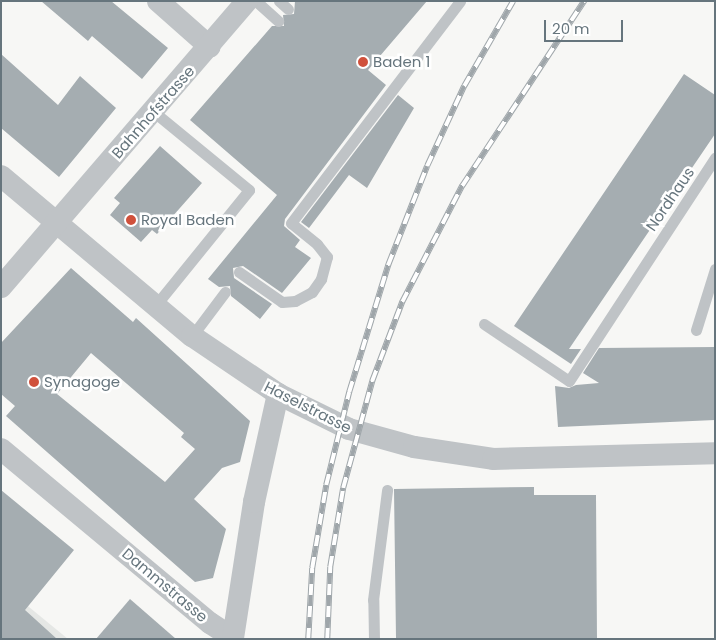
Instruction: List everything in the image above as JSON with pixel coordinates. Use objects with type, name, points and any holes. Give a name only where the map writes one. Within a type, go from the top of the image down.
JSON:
[{"type":"street","points":[[158,1],[210,47]]},
{"type":"street","name":"Bahnhofstrasse","points":[[1,287],[210,47],[247,1]]},
{"type":"street","name":"Haselstrasse","points":[[1,176],[192,336],[278,394],[367,435],[466,456],[593,458],[715,453]]},
{"type":"street","name":"Dammstrasse","points":[[1,449],[210,623],[233,638],[254,502],[278,394]]},
{"type":"lane","points":[[256,1],[278,21]]},
{"type":"lane","points":[[279,1],[288,9]]},
{"type":"lane","points":[[239,272],[282,302],[295,301],[312,292],[321,279],[327,257],[317,244],[291,223],[460,1]]},
{"type":"lane","points":[[154,112],[248,190],[156,305]]},
{"type":"lane","name":"Nordhaus","points":[[484,324],[569,381],[649,256],[715,158]]},
{"type":"lane","points":[[696,330],[715,268]]},
{"type":"lane","points":[[192,336],[224,292]]},
{"type":"lane","points":[[374,639],[373,600],[387,490]]},
{"type":"shaded area","points":[[1,584],[68,639],[1,639]]},
{"type":"building","points":[[41,1],[111,1],[168,48],[142,79],[92,36],[88,41]]},
{"type":"building","points":[[295,1],[427,1],[368,70],[386,85],[285,219],[284,226],[300,240],[295,247],[311,258],[282,293],[243,266],[233,268],[234,278],[272,304],[260,319],[231,296],[230,286],[219,287],[208,279],[277,195],[190,120],[272,26],[284,26],[283,15],[294,14]]},
{"type":"building","points":[[1,54],[58,105],[80,76],[116,108],[59,177],[1,128]]},
{"type":"building","points":[[684,74],[715,95],[715,134],[569,349],[581,349],[571,364],[514,326]]},
{"type":"building","points":[[398,95],[414,108],[367,188],[349,175],[309,228],[301,222]]},
{"type":"building","points":[[160,146],[202,183],[157,234],[152,230],[141,242],[110,215],[120,203],[114,198]]},
{"type":"building","points":[[71,268],[133,322],[136,318],[250,421],[240,462],[222,468],[194,499],[226,529],[213,578],[195,582],[6,416],[15,406],[1,394],[1,343]],"holes":[[[91,353],[184,433],[181,437],[195,449],[165,482],[57,394]]]},
{"type":"building","points":[[715,347],[715,420],[558,427],[555,386],[569,388],[576,385],[599,383],[583,373],[599,348]]},
{"type":"building","points":[[534,487],[534,495],[596,495],[597,639],[396,639],[394,489]]},
{"type":"building","points":[[1,490],[74,550],[25,610],[57,639],[1,639]]},
{"type":"building","points":[[130,599],[176,639],[96,639]]},
{"type":"railway","points":[[308,639],[312,568],[326,485],[349,392],[388,265],[427,166],[464,86],[513,1]]},
{"type":"railway","points":[[327,639],[330,567],[343,488],[372,381],[402,302],[462,186],[584,1]]},
{"type":"place","name":"Baden 1","points":[[363,62]]},
{"type":"place","name":"Royal Baden","points":[[131,220]]},
{"type":"place","name":"Synagoge","points":[[34,382]]}]
